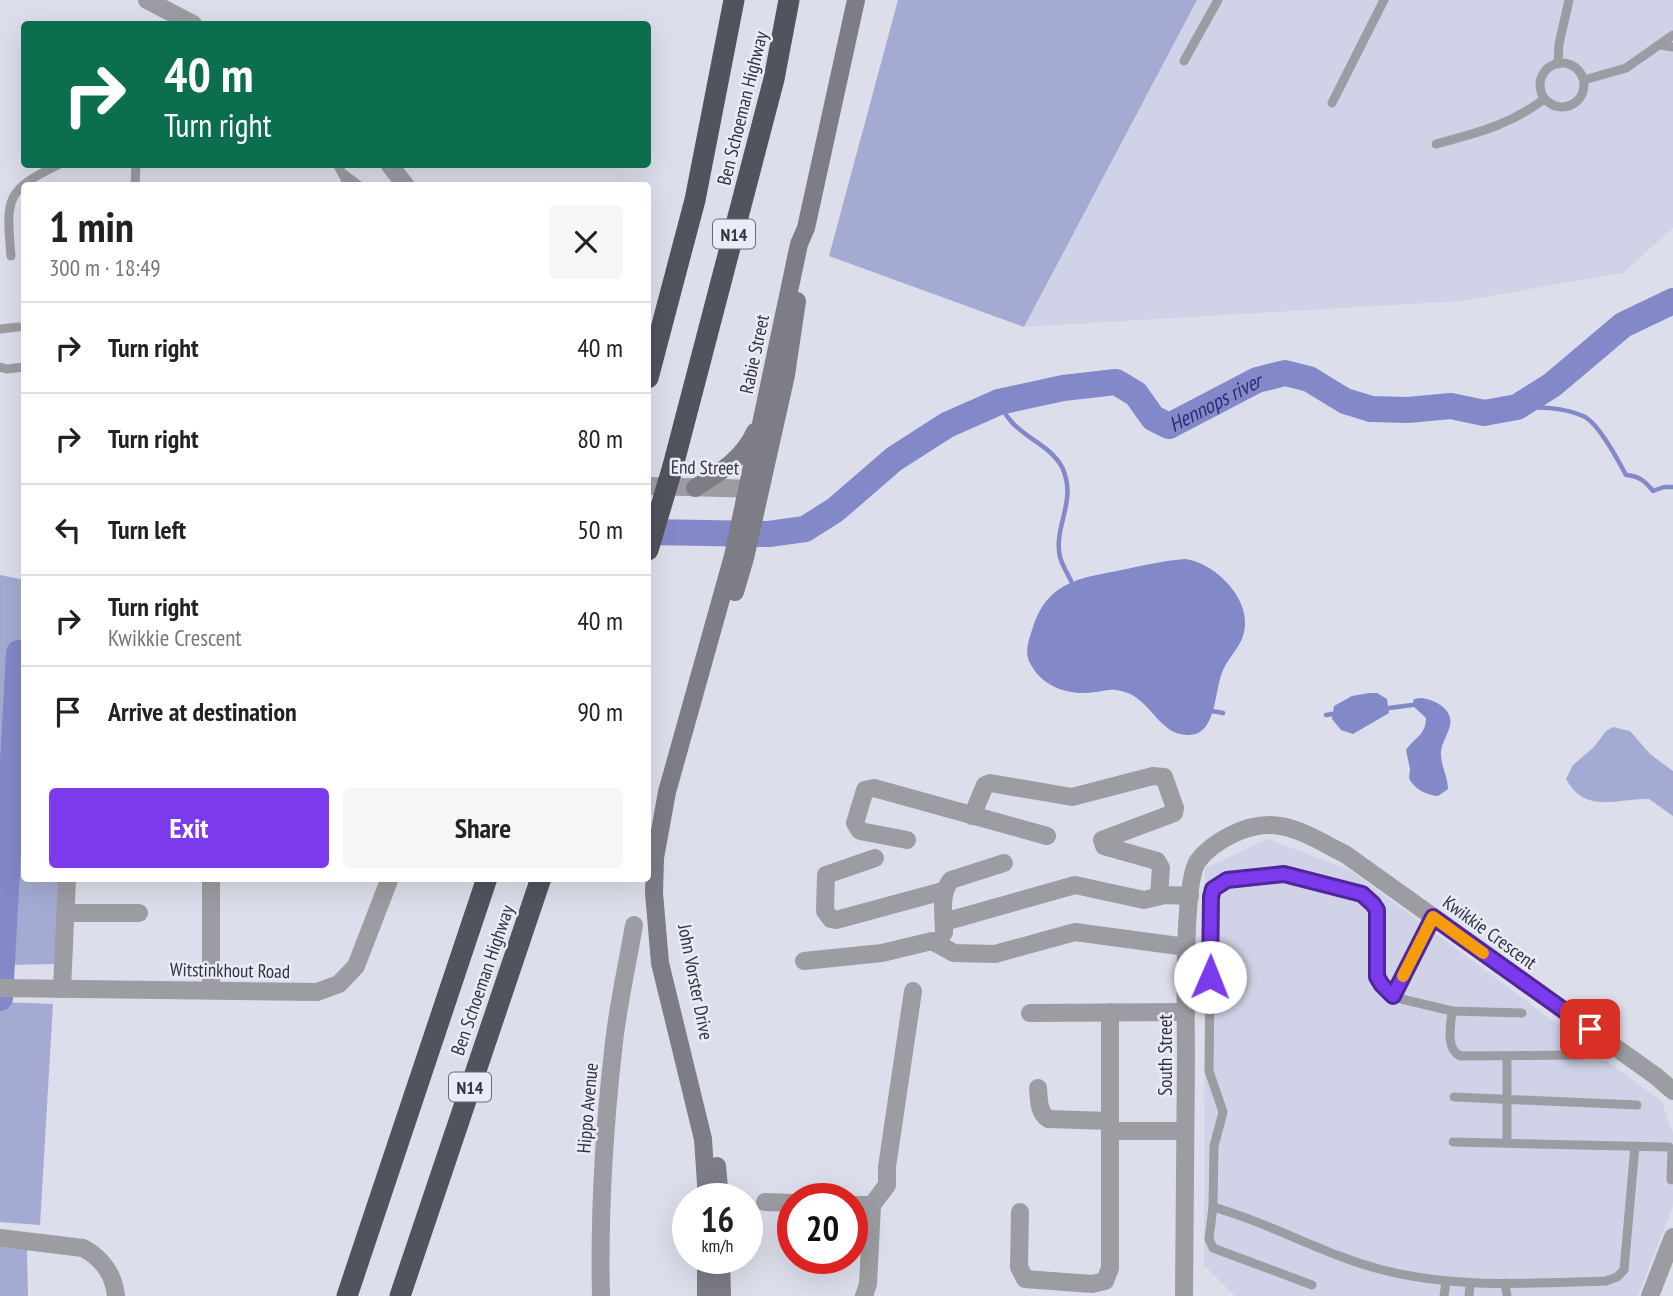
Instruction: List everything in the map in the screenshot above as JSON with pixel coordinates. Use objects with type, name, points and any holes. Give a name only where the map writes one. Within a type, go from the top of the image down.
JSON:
[{"type":"highway","name":"Ben Schoeman Highway","points":[[651,367],[695,200],[734,0]]},
{"type":"highway","name":"Ben Schoeman Highway","points":[[651,540],[673,466],[774,79],[789,0]]},
{"type":"highway","name":"Ben Schoeman Highway","points":[[347,1296],[485,882]]},
{"type":"highway","name":"Ben Schoeman Highway","points":[[400,1296],[540,882]]},
{"type":"main road","name":"Rabie Street","points":[[755,489],[763,415],[799,244],[806,228],[856,0]]},
{"type":"main road","name":"Rabie Street","points":[[755,489],[786,375],[806,245],[806,228]]},
{"type":"main road","points":[[695,488],[740,455],[752,440],[763,415]]},
{"type":"main road","name":"John Vorster Drive","points":[[719,1183],[711,1134],[674,998],[667,961],[661,893],[662,870],[666,825],[673,794],[739,557],[755,489]]},
{"type":"main road","name":"John Vorster Drive","points":[[706,1183],[703,1139],[660,962],[654,894],[655,870],[667,792],[739,557]]},
{"type":"main road","points":[[706,1274],[706,1296]]},
{"type":"main road","points":[[721,1274],[722,1296]]},
{"type":"street","points":[[147,0],[163,17]]},
{"type":"street","points":[[392,168],[403,182]]},
{"type":"street","name":"End Street","points":[[651,486],[755,489]]},
{"type":"street","points":[[972,816],[985,785],[990,783],[1072,797],[1153,776],[1164,777],[1175,807],[1174,813],[1102,840],[1104,846],[1160,864],[1159,896]]},
{"type":"street","points":[[907,840],[856,828],[864,790],[874,788],[1047,836]]},
{"type":"street","name":"South Street","points":[[1184,1296],[1186,947],[1193,869],[1204,853],[1224,839],[1249,827],[1274,824]]},
{"type":"street","name":"Kwikkie Crescent","points":[[1274,824],[1290,828],[1345,854],[1673,1091]]},
{"type":"street","points":[[874,858],[825,875],[825,911],[831,919],[943,891]]},
{"type":"street","points":[[944,947],[943,891],[951,880],[1004,863]]},
{"type":"street","points":[[59,989],[67,882]]},
{"type":"street","points":[[211,882],[211,990]]},
{"type":"street","name":"Witstinkhout Road","points":[[0,988],[317,992],[339,984],[349,976],[362,955],[389,882]]},
{"type":"street","points":[[944,922],[1075,885],[1144,900],[1159,896],[1190,896]]},
{"type":"street","points":[[66,913],[139,913]]},
{"type":"street","name":"Hippo Avenue","points":[[601,1296],[600,1251],[608,1103],[613,1048],[634,925]]},
{"type":"street","points":[[804,961],[881,953],[932,941],[954,953],[995,954],[1075,932],[1186,947]]},
{"type":"street","points":[[864,1296],[872,1205],[887,1185],[887,1167],[913,992]]},
{"type":"street","points":[[1020,1212],[1019,1267],[1025,1279],[1032,1282],[1092,1284],[1105,1281],[1110,1268],[1110,1012]]},
{"type":"street","points":[[1030,1013],[1186,1012]]},
{"type":"street","points":[[1038,1088],[1040,1107],[1048,1119],[1185,1131]]},
{"type":"street","points":[[765,1202],[777,1202]]},
{"type":"street","points":[[0,1238],[76,1245],[91,1252],[109,1273],[115,1284],[116,1296]]},
{"type":"street","points":[[1650,1296],[1672,1245]]},
{"type":"lane","points":[[1184,61],[1218,0]]},
{"type":"lane","points":[[1332,103],[1384,0]]},
{"type":"lane","points":[[1558,64],[1559,44],[1569,0]]},
{"type":"lane","points":[[1584,80],[1626,68],[1673,35]]},
{"type":"lane","points":[[1659,45],[1673,47]]},
{"type":"lane","points":[[1558,64],[1576,67],[1584,80],[1581,98],[1569,107],[1555,107],[1544,99],[1541,92],[1541,79],[1549,67],[1558,64]]},
{"type":"lane","points":[[1436,144],[1494,128],[1522,115],[1544,99]]},
{"type":"lane","points":[[26,182],[52,168]]},
{"type":"lane","points":[[340,168],[347,182]]},
{"type":"lane","points":[[344,174],[355,182]]},
{"type":"lane","points":[[11,256],[8,214],[12,197],[21,185]]},
{"type":"lane","points":[[0,330],[18,327]]},
{"type":"lane","points":[[0,367],[21,367]]},
{"type":"lane","points":[[1312,1286],[1213,1248],[1209,1239],[1213,1207],[1214,1146],[1223,1112],[1209,1070],[1213,889],[1227,880],[1284,874],[1362,894],[1377,910],[1377,977],[1393,996],[1452,1011],[1522,1013]]},
{"type":"lane","points":[[1393,996],[1433,917]]},
{"type":"lane","points":[[1452,1011],[1451,1045],[1460,1056],[1584,1055]]},
{"type":"lane","points":[[1507,1056],[1507,1142]]},
{"type":"lane","points":[[1454,1097],[1637,1105]]},
{"type":"lane","points":[[1453,1142],[1671,1147],[1671,1180]]},
{"type":"lane","points":[[1213,1207],[1380,1269],[1446,1282],[1470,1284],[1606,1281],[1617,1277],[1624,1270],[1635,1146]]},
{"type":"lane","points":[[1444,1296],[1446,1282]]},
{"type":"lane","points":[[1505,1283],[1507,1296]]},
{"type":"lane","points":[[1469,1296],[1470,1284]]},
{"type":"shaded area","points":[[898,0],[1197,0],[1024,327],[829,256]]},
{"type":"shaded area","points":[[1197,0],[1673,0],[1673,228],[1623,273],[1461,301],[1024,327]]},
{"type":"shaded area","points":[[1185,559],[1210,568],[1221,577],[1239,599],[1244,612],[1242,639],[1223,670],[1210,720],[1205,728],[1189,735],[1178,734],[1128,693],[1113,690],[1076,693],[1050,685],[1036,673],[1028,657],[1028,643],[1038,614],[1055,592],[1092,576]]},
{"type":"shaded area","points":[[0,575],[21,579],[21,882],[58,882],[57,964],[0,965]]},
{"type":"shaded area","points":[[1377,693],[1387,699],[1389,713],[1353,734],[1341,730],[1332,719],[1334,706],[1352,696]]},
{"type":"shaded area","points":[[1421,698],[1442,706],[1450,719],[1441,752],[1448,789],[1438,796],[1421,791],[1409,778],[1406,750],[1422,732],[1426,718],[1412,705],[1414,699]]},
{"type":"shaded area","points":[[1613,727],[1630,731],[1650,754],[1673,771],[1673,816],[1649,799],[1593,801],[1574,790],[1566,779],[1573,765]]},
{"type":"shaded area","points":[[1268,839],[1350,870],[1662,1102],[1673,1133],[1673,1206],[1638,1296],[1235,1296],[1204,1265],[1205,868]]},
{"type":"shaded area","points":[[0,1002],[53,1004],[40,1225],[0,1222]]},
{"type":"shaded area","points":[[0,1247],[27,1250],[28,1296],[0,1296]]},
{"type":"waterway","name":"Hennops river","points":[[651,532],[769,534],[805,529],[835,510],[894,459],[947,425],[999,402],[1063,388],[1116,382],[1136,394],[1153,418],[1169,426],[1257,380],[1285,373],[1309,379],[1345,401],[1371,409],[1408,410],[1451,406],[1484,413],[1517,407],[1552,385],[1623,325],[1673,301]]},
{"type":"waterway","points":[[999,402],[1016,426],[1051,453],[1062,467],[1066,479],[1067,502],[1059,546],[1061,560],[1071,581]]},
{"type":"waterway","points":[[1517,407],[1559,409],[1583,416],[1601,433],[1626,475],[1641,480],[1653,491],[1673,487]]},
{"type":"waterway","points":[[0,998],[19,653]]},
{"type":"waterway","points":[[1389,708],[1412,705]]},
{"type":"waterway","points":[[1212,711],[1223,713]]},
{"type":"waterway","points":[[1326,715],[1332,714]]},
{"type":"slow traffic","points":[[1403,976],[1433,917],[1483,953]]},
{"type":"route","points":[[1210,977],[1213,889],[1227,880],[1284,874],[1362,894],[1373,904],[1377,910],[1377,977],[1393,996],[1433,917],[1590,1029]]}]
